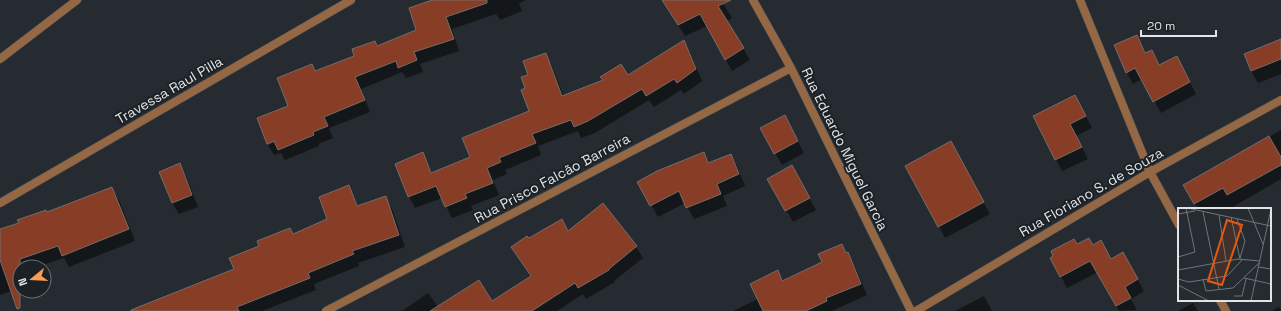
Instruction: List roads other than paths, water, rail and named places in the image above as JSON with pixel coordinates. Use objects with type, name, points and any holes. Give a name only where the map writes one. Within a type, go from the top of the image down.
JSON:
[{"type":"street","points":[[0,58],[77,0]]},
{"type":"street","name":"Travessa Raul Pilla","points":[[0,203],[351,0]]},
{"type":"street","name":"Rua Eduardo Miguel Garcia","points":[[753,0],[790,68],[911,311]]},
{"type":"street","points":[[1080,0],[1150,172],[1178,223]]},
{"type":"street","name":"Rua Prisco Falcão Barreira","points":[[326,311],[790,68]]},
{"type":"street","name":"Rua Floriano S. de Souza","points":[[916,311],[1150,172],[1281,100]]},
{"type":"street","points":[[1221,301],[1226,311]]}]
